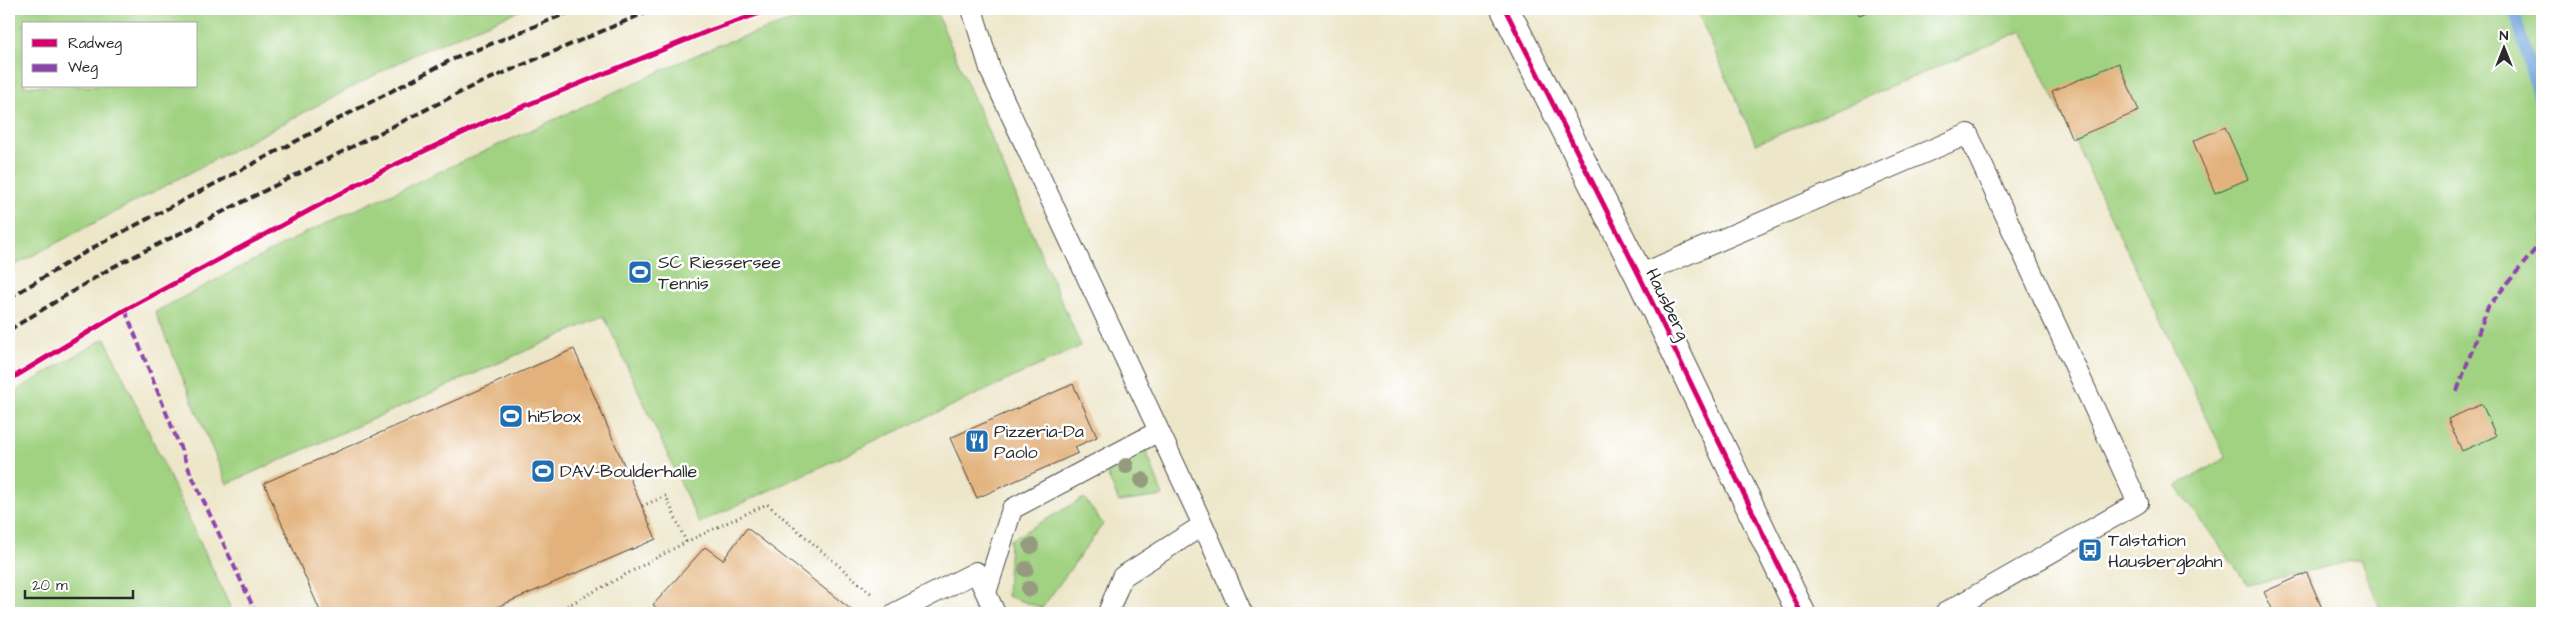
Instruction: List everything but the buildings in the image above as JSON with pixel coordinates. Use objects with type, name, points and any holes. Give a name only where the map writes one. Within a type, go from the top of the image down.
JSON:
[{"type":"street","name":"Hausberg","points":[[1505,9],[1639,275],[1801,613]]},
{"type":"lane","points":[[972,9],[991,72],[1204,526],[1242,613]]},
{"type":"lane","points":[[1639,275],[1968,134],[2138,503],[1945,613]]},
{"type":"lane","points":[[986,593],[1012,509],[1159,431]]},
{"type":"lane","points":[[1108,613],[1122,577],[1204,526]]},
{"type":"lane","points":[[894,613],[976,572],[995,613]]},
{"type":"path","points":[[642,506],[666,496],[686,542]]},
{"type":"path","points":[[554,613],[686,542],[767,504],[894,613]]},
{"type":"green space","points":[[9,9],[523,9],[415,54],[9,268]]},
{"type":"green space","name":"SC Riessersee Tennis","points":[[829,9],[935,9],[1081,346],[699,523],[604,316],[227,484],[155,312],[307,232],[718,45]]},
{"type":"green space","points":[[1696,9],[2542,9],[2542,613],[2382,613],[2360,559],[2248,585],[2176,486],[2226,458],[2022,31],[1756,144]]},
{"type":"green space","points":[[105,338],[233,613],[9,613],[9,395]]},
{"type":"green space","points":[[1142,440],[1163,496],[1119,502],[1102,462]]},
{"type":"green space","points":[[1084,498],[1103,524],[1042,608],[1007,596],[1010,540]]},
{"type":"waterway","points":[[2514,9],[2542,113]]},
{"type":"railway","points":[[9,298],[94,247],[451,60],[577,9]]},
{"type":"railway","points":[[9,330],[111,268],[473,86],[654,9]]},
{"type":"marked path","points":[[2457,391],[2488,307],[2542,241]]},
{"type":"marked path","points":[[125,310],[190,472],[256,613]]},
{"type":"cycle path","points":[[9,380],[125,310],[386,169],[490,120],[711,30],[772,9]]},
{"type":"cycle path","points":[[1505,9],[1639,275],[1801,613]]},
{"type":"place","name":"SC Riessersee Tennis","points":[[640,272]]},
{"type":"place","name":"hi5box","points":[[511,416]]},
{"type":"place","name":"Pizzeria-Da Paolo","points":[[977,441]]},
{"type":"place","name":"DAV-Boulderhalle","points":[[543,471]]},
{"type":"place","name":"Talstation Hausbergbahn","points":[[2090,550]]}]
